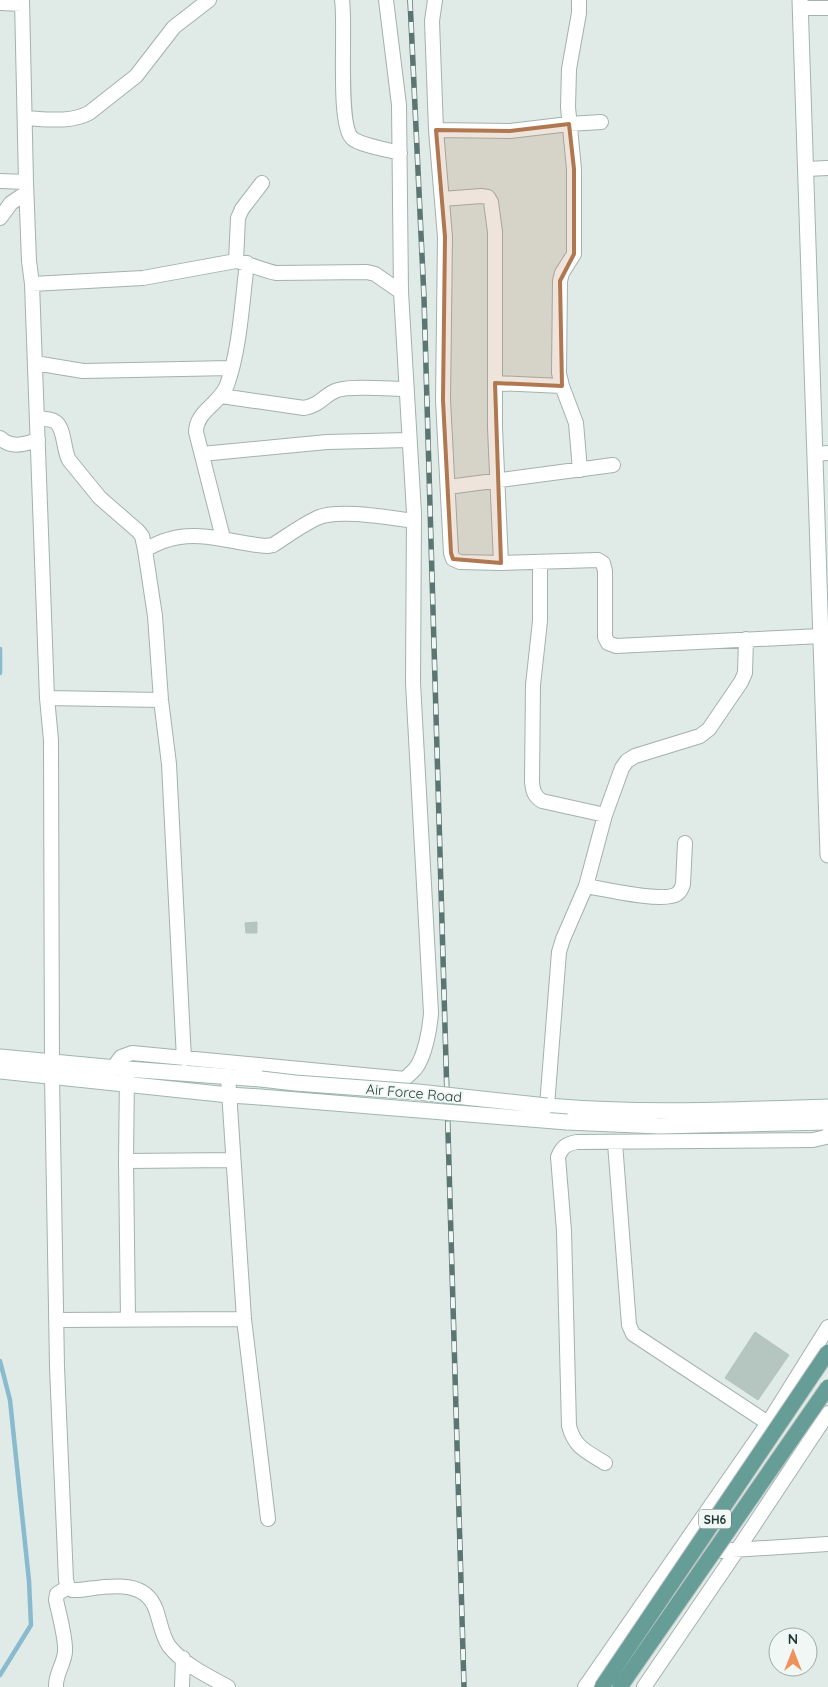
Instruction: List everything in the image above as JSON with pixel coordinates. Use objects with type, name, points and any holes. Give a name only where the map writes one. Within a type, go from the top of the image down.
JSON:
[{"type":"main road","name":"SH6","points":[[602,1687],[828,1352]]},
{"type":"main road","name":"SH6","points":[[620,1687],[828,1387]]},
{"type":"street","points":[[25,118],[70,119],[89,113],[136,76],[174,28],[210,0]]},
{"type":"street","points":[[342,0],[344,17],[343,104],[348,134],[356,141],[400,153]]},
{"type":"street","points":[[386,0],[399,105],[401,292],[414,521],[413,683],[431,1013],[430,1025],[420,1062],[391,1090]]},
{"type":"street","points":[[434,0],[432,21],[436,130],[445,237],[444,400],[451,552],[453,559],[460,562],[501,564],[598,560],[603,564],[606,571],[606,637],[608,643],[616,646],[821,636]]},
{"type":"street","points":[[579,0],[579,13],[569,69],[568,107],[574,169],[574,254],[562,273],[560,281],[559,373],[576,423],[580,470]]},
{"type":"street","points":[[0,3],[22,2],[26,188],[38,418],[50,740],[56,1320],[66,1580],[68,1587],[72,1590],[122,1586],[130,1587],[147,1595],[154,1604],[166,1641],[170,1647],[195,1669],[228,1687]]},
{"type":"street","points":[[828,8],[800,4],[806,169],[821,454],[821,636],[828,855]]},
{"type":"street","points":[[436,130],[510,131],[601,122]]},
{"type":"street","points":[[806,169],[828,168]]},
{"type":"street","points":[[0,182],[26,188]]},
{"type":"street","points":[[224,538],[196,432],[196,424],[199,418],[221,396],[226,388],[238,334],[241,262],[238,218],[242,208],[262,183]]},
{"type":"street","points":[[0,218],[11,203],[26,188]]},
{"type":"street","points":[[442,199],[481,196],[488,197],[491,202],[495,232],[495,428],[501,564]]},
{"type":"street","points":[[32,284],[143,278],[241,262],[276,273],[367,272],[375,274],[401,292]]},
{"type":"street","points":[[35,363],[83,371],[231,368]]},
{"type":"street","points":[[495,383],[562,386]]},
{"type":"street","points":[[221,396],[304,408],[314,406],[335,391],[346,388],[406,388]]},
{"type":"street","points":[[38,418],[54,422],[60,427],[66,455],[69,460],[100,498],[138,530],[142,536],[155,616],[168,764],[184,1058]]},
{"type":"street","points":[[0,438],[10,445],[20,445],[38,440]]},
{"type":"street","points":[[202,454],[326,442],[410,440]]},
{"type":"street","points":[[448,487],[613,465]]},
{"type":"street","points":[[145,550],[166,540],[184,536],[224,538],[267,546],[273,545],[317,517],[326,515],[364,514],[414,521]]},
{"type":"street","points":[[540,562],[540,621],[533,684],[533,790],[536,797],[542,801],[605,815]]},
{"type":"street","points":[[547,1106],[559,952],[586,886],[605,815],[622,768],[627,761],[635,756],[700,736],[709,729],[745,673],[746,639]]},
{"type":"street","points":[[47,698],[161,700]]},
{"type":"street","points":[[586,886],[632,894],[676,895],[681,890],[683,884],[685,843]]},
{"type":"street","points":[[128,1320],[126,1161],[121,1057],[132,1053],[405,1078]]},
{"type":"street","name":"Air Force Road","points":[[0,1056],[52,1068],[122,1074],[228,1076],[547,1106],[632,1111],[828,1107]]},
{"type":"street","name":"Air Force Road","points":[[0,1071],[52,1068],[122,1074],[229,1095],[567,1122],[659,1126],[828,1122]]},
{"type":"street","points":[[228,1076],[244,1319],[268,1519]]},
{"type":"street","points":[[605,1463],[577,1445],[572,1437],[569,1426],[564,1232],[558,1157],[562,1148],[577,1142],[813,1140],[828,1135]]},
{"type":"street","points":[[615,1143],[629,1325],[633,1334],[768,1423]]},
{"type":"street","points":[[126,1161],[233,1160]]},
{"type":"street","points":[[56,1320],[244,1319]]},
{"type":"street","points":[[585,1687],[768,1423],[828,1327]]},
{"type":"street","points":[[644,1687],[828,1413]]},
{"type":"street","points":[[676,1554],[828,1544]]},
{"type":"street","points":[[56,1687],[65,1648],[56,1600],[57,1594],[68,1587]]},
{"type":"street","points":[[182,1687],[183,1658]]},
{"type":"highlighted area","points":[[569,124],[574,169],[574,254],[560,281],[562,386],[495,383],[501,563],[453,559],[451,553],[443,400],[445,237],[436,130],[510,131]]},
{"type":"building","points":[[257,922],[257,933],[246,933],[245,923]]},
{"type":"building","points":[[755,1332],[789,1355],[758,1400],[725,1378]]},
{"type":"waterway","points":[[0,649],[0,673]]},
{"type":"waterway","points":[[0,1361],[10,1400],[29,1581],[31,1625],[0,1675]]},
{"type":"railway","points":[[410,0],[424,298],[464,1687]]}]
